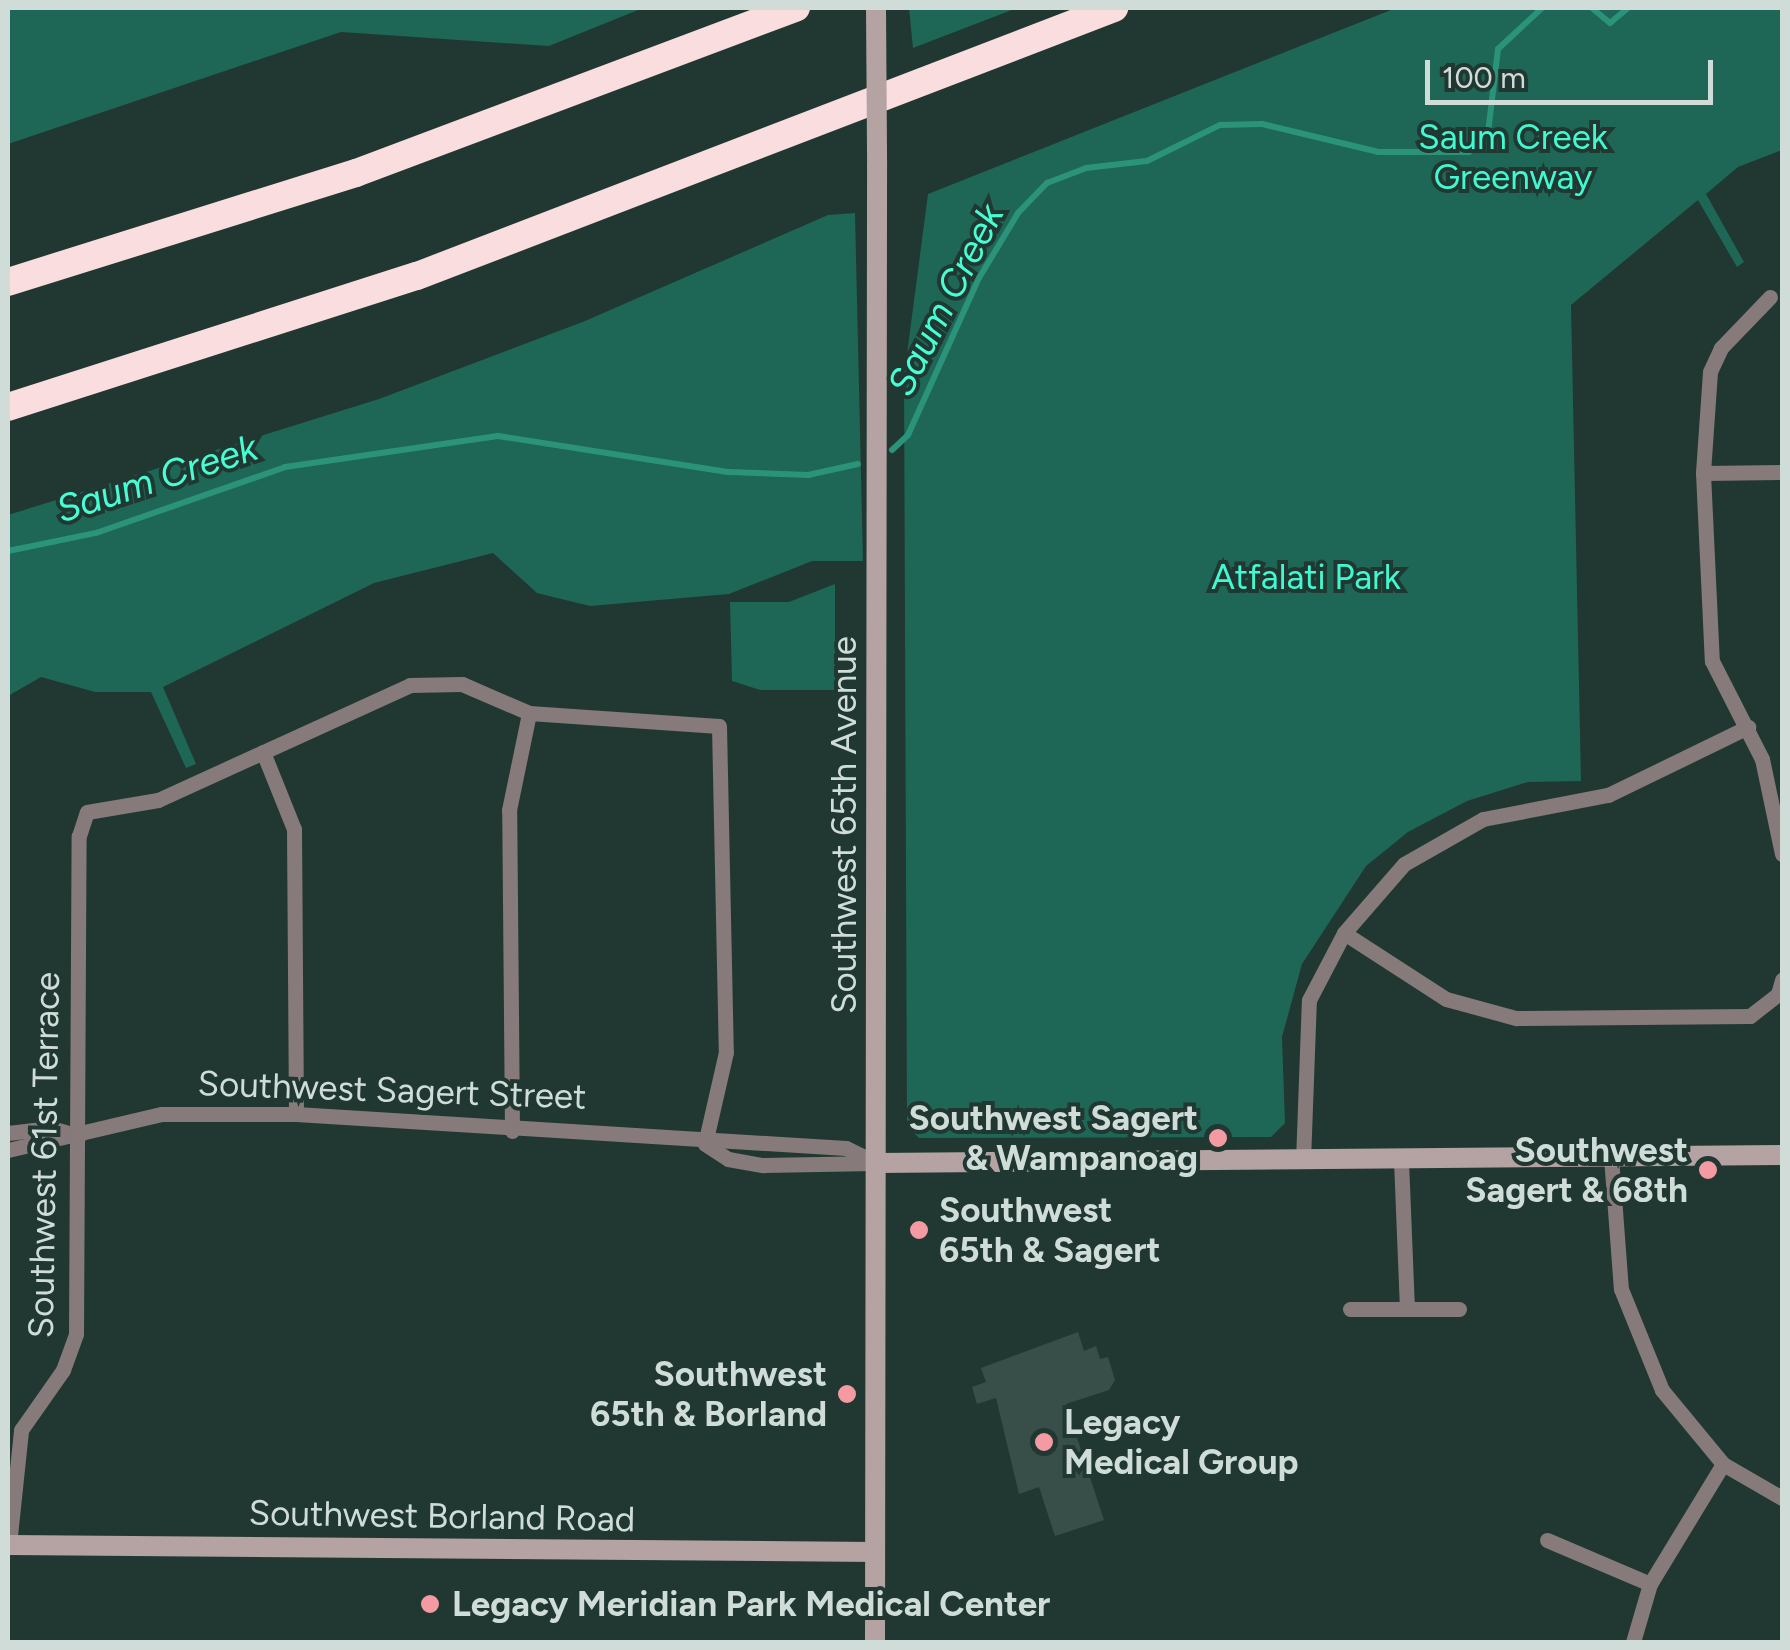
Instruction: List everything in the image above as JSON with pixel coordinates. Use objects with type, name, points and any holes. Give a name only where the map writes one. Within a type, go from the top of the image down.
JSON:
[{"type":"highway","points":[[8,282],[356,173],[796,8]]},
{"type":"highway","points":[[8,406],[417,276],[1114,8]]},
{"type":"main road","name":"Southwest 65th Avenue","points":[[875,1642],[876,8]]},
{"type":"main road","name":"Southwest Sagert Street","points":[[877,1163],[1782,1155]]},
{"type":"main road","name":"Southwest Borland Road","points":[[8,1545],[875,1552]]},
{"type":"street","points":[[1770,296],[1721,348],[1710,372],[1703,473],[1712,662],[1748,727],[1782,854]]},
{"type":"street","points":[[1703,473],[1782,472]]},
{"type":"street","points":[[296,1114],[294,829],[264,752],[410,685],[462,684],[529,713],[719,726],[726,1052],[705,1144]]},
{"type":"street","points":[[512,1131],[509,810],[529,713]]},
{"type":"street","points":[[1303,1161],[1309,1000],[1344,932],[1404,864],[1454,831],[1608,795],[1748,727]]},
{"type":"street","name":"Southwest 61st Terrace","points":[[8,1545],[21,1430],[63,1370],[76,1334],[79,825],[87,812],[158,800],[264,752]]},
{"type":"street","points":[[1344,932],[1446,1000],[1516,1018],[1750,1016],[1778,994],[1782,980]]},
{"type":"street","name":"Southwest Sagert Street","points":[[8,1150],[162,1114],[296,1114],[512,1131],[648,1133],[705,1144],[846,1148],[877,1163]]},
{"type":"street","name":"Southwest Sagert Street","points":[[8,1133],[51,1128],[79,1136]]},
{"type":"street","points":[[1610,1157],[1615,1252],[1630,1322],[1662,1390],[1723,1464],[1782,1498]]},
{"type":"street","points":[[1400,1160],[1407,1308]]},
{"type":"street","points":[[1350,1309],[1459,1309]]},
{"type":"street","points":[[1633,1642],[1650,1584],[1723,1464]]},
{"type":"street","points":[[1547,1540],[1650,1584]]},
{"type":"green space","points":[[8,8],[643,8],[549,46],[341,32],[8,144]]},
{"type":"green space","points":[[909,8],[1017,8],[913,48]]},
{"type":"green space","name":"Atfalati Park","points":[[1396,8],[1782,8],[1782,150],[1738,167],[1706,194],[1744,262],[1737,267],[1698,200],[1571,305],[1581,781],[1528,782],[1467,801],[1408,832],[1366,866],[1302,964],[1282,1037],[1285,1123],[1271,1137],[919,1138],[907,1126],[904,377],[928,194]]},
{"type":"green space","points":[[855,213],[863,561],[812,561],[729,594],[590,606],[537,593],[493,553],[374,583],[163,687],[196,764],[186,768],[151,692],[95,692],[41,677],[8,696],[8,515],[379,399],[585,321],[828,215]]},
{"type":"green space","points":[[835,584],[835,690],[760,690],[732,681],[730,602],[789,602]]},
{"type":"building","name":"Legacy Medical Group","points":[[1078,1332],[1084,1351],[1096,1346],[1100,1359],[1108,1357],[1115,1380],[1109,1390],[1066,1404],[1104,1520],[1055,1536],[1039,1487],[1019,1494],[996,1398],[977,1404],[972,1387],[986,1382],[981,1368]]},
{"type":"waterway","name":"Saum Creek","points":[[892,450],[908,435],[979,278],[1018,213],[1047,183],[1086,168],[1147,161],[1220,125],[1262,124],[1379,152],[1469,152],[1488,133],[1498,49],[1542,8]]},
{"type":"waterway","name":"Saum Creek","points":[[1592,8],[1610,23],[1628,8]]},
{"type":"waterway","name":"Saum Creek","points":[[8,551],[96,533],[285,467],[498,436],[729,472],[808,475],[858,464]]},
{"type":"place","name":"Southwest Sagert & Wampanoag","points":[[1218,1138]]},
{"type":"place","name":"Southwest Sagert & 68th","points":[[1708,1170]]},
{"type":"place","name":"Southwest 65th & Sagert","points":[[919,1230]]},
{"type":"place","name":"Southwest 65th & Borland","points":[[847,1394]]},
{"type":"place","name":"Legacy Medical Group","points":[[1044,1442]]},
{"type":"place","name":"Legacy Meridian Park Medical Center","points":[[430,1604]]},
{"type":"park label","name":"Saum Creek Greenway","points":[[1513,157]]}]
